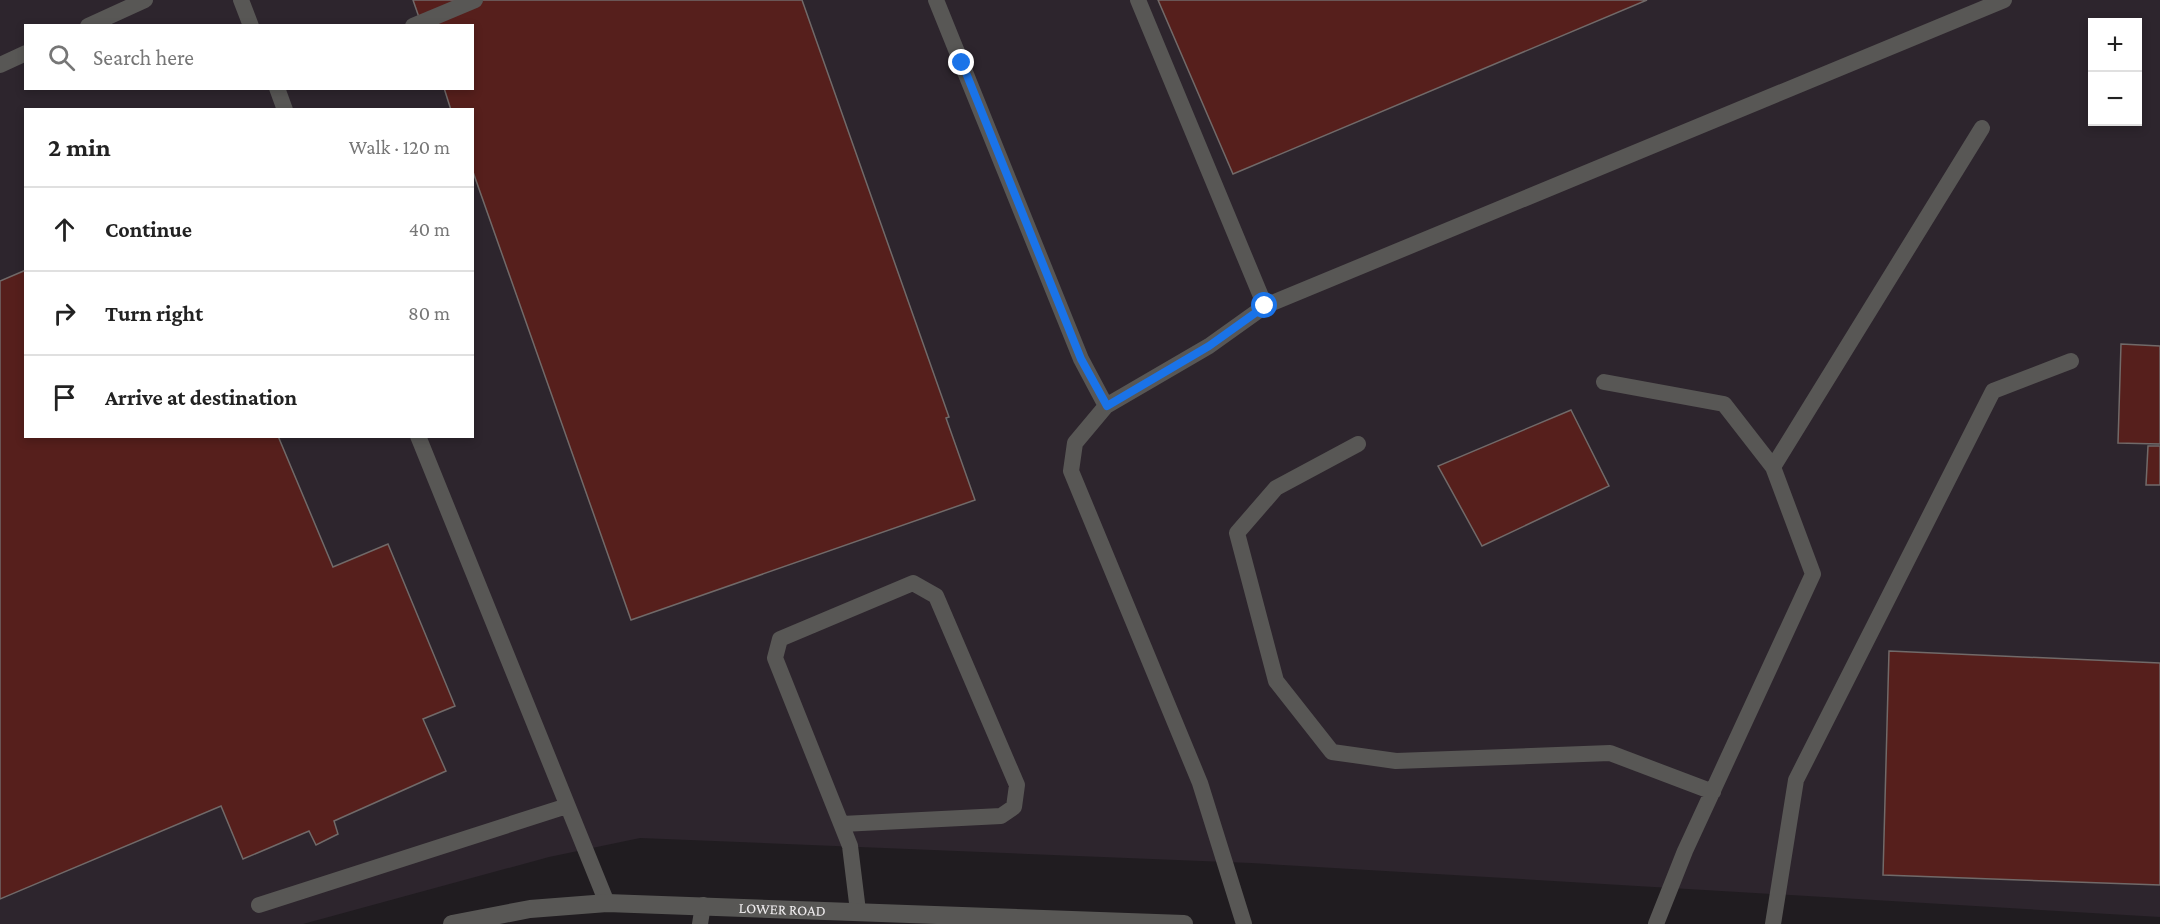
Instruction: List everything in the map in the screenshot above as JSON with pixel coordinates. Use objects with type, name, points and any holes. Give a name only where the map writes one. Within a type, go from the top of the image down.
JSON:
[{"type":"street","name":"LOWER ROAD","points":[[452,924],[530,909],[607,903],[1184,924]]},
{"type":"lane","points":[[92,24],[145,0]]},
{"type":"lane","points":[[241,0],[250,24]]},
{"type":"lane","points":[[418,24],[475,0]]},
{"type":"lane","points":[[936,0],[1081,359],[1107,406]]},
{"type":"lane","points":[[1138,0],[1265,306]]},
{"type":"lane","points":[[1244,924],[1200,783],[1071,471],[1075,443],[1107,406],[1209,346],[1265,306],[2004,0]]},
{"type":"lane","points":[[0,65],[24,54]]},
{"type":"lane","points":[[278,90],[284,108]]},
{"type":"lane","points":[[1773,467],[1982,128]]},
{"type":"lane","points":[[1773,924],[1796,780],[1993,391],[2071,361]]},
{"type":"lane","points":[[1604,382],[1724,404],[1773,467],[1813,573],[1713,792],[1656,924]]},
{"type":"lane","points":[[419,438],[607,903]]},
{"type":"lane","points":[[1358,444],[1276,488],[1237,533],[1276,681],[1332,752],[1396,761],[1610,753],[1713,792]]},
{"type":"lane","points":[[842,824],[1001,816],[1014,807],[1017,785],[936,596],[913,583],[780,639],[775,658],[850,846],[858,911]]},
{"type":"lane","points":[[259,905],[567,806]]},
{"type":"lane","points":[[700,924],[703,905]]},
{"type":"shaded area","points":[[0,0],[2160,0],[2160,917],[1251,863],[640,838],[549,857],[303,924],[0,924]]},
{"type":"building","points":[[413,0],[802,0],[949,417],[946,418],[975,500],[631,620],[474,175],[474,108],[450,108],[445,90],[474,90],[474,24],[421,24]]},
{"type":"building","points":[[1158,0],[1647,0],[1233,174]]},
{"type":"building","points":[[24,271],[24,438],[279,438],[333,567],[388,544],[455,706],[423,719],[446,771],[334,821],[338,834],[316,845],[309,831],[243,859],[221,806],[0,899],[0,281]]},
{"type":"building","points":[[2121,344],[2160,346],[2160,444],[2118,443]]},
{"type":"building","points":[[1571,410],[1609,486],[1482,546],[1438,466]]},
{"type":"building","points":[[2148,446],[2160,446],[2160,485],[2146,485]]},
{"type":"building","points":[[1889,651],[2160,663],[2160,885],[1883,875]]},
{"type":"route","points":[[962,63],[1081,359],[1107,406],[1209,346],[1265,306]]}]
